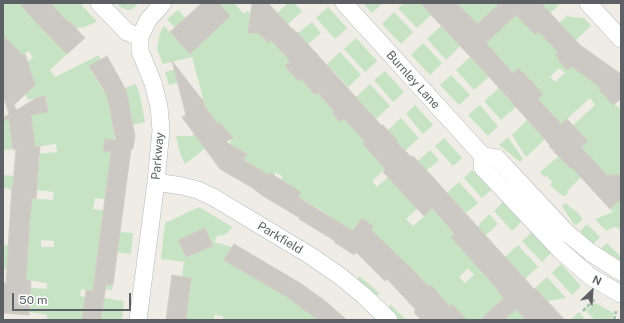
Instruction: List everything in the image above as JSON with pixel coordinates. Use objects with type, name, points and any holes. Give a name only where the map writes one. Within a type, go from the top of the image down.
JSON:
[{"type":"street","points":[[99,3],[127,32],[140,37],[148,20],[163,3]]},
{"type":"street","name":"Burnley Lane","points":[[344,3],[483,156],[497,158],[567,233],[590,252],[621,272]]},
{"type":"street","points":[[588,3],[621,39]]},
{"type":"street","name":"Parkway","points":[[138,320],[161,140],[159,107],[153,83],[140,51],[140,37]]},
{"type":"street","name":"Burnley Lane","points":[[483,156],[482,168],[560,250],[592,277],[621,294]]},
{"type":"street","name":"Parkfield","points":[[156,182],[198,190],[311,256],[363,295],[389,320]]},
{"type":"path","points":[[583,311],[595,299]]},
{"type":"path","points":[[614,320],[616,311]]},
{"type":"green space","points":[[3,3],[80,3],[97,22],[84,27],[76,28],[70,22],[43,31],[67,54],[50,70],[55,77],[99,55],[101,60],[89,67],[104,92],[117,84],[120,90],[136,84],[140,96],[145,122],[133,125],[118,98],[108,100],[115,134],[113,140],[105,139],[103,151],[111,152],[105,199],[95,198],[93,209],[108,211],[103,215],[99,244],[120,232],[133,233],[131,254],[108,251],[108,255],[98,254],[94,282],[113,285],[112,290],[95,287],[94,292],[81,289],[80,296],[85,297],[82,320],[47,320],[47,315],[29,312],[23,287],[47,289],[47,283],[22,279],[26,274],[29,245],[25,245],[29,239],[31,205],[28,198],[53,200],[54,192],[37,190],[38,178],[34,178],[35,166],[39,165],[40,156],[25,155],[57,152],[56,144],[35,147],[30,115],[47,103],[46,96],[28,100],[22,83],[33,78],[30,71],[20,66],[33,58],[29,51],[16,59],[3,35]],"holes":[[[41,240],[54,241],[54,247],[41,247]]]},
{"type":"green space","points":[[117,3],[139,3],[132,9],[128,10],[120,7]]},
{"type":"green space","points":[[219,3],[236,3],[235,4],[244,14],[247,11],[267,34],[263,38],[268,43],[272,39],[276,44],[293,28],[297,32],[279,49],[284,55],[292,60],[285,66],[298,81],[318,64],[302,80],[315,95],[318,93],[328,105],[337,108],[332,114],[340,122],[346,117],[360,135],[369,136],[383,124],[363,144],[376,158],[384,160],[380,164],[385,169],[372,181],[377,187],[412,155],[413,156],[389,179],[424,203],[406,219],[413,226],[432,209],[450,228],[469,220],[452,237],[494,265],[484,274],[489,280],[493,277],[504,298],[494,307],[498,312],[483,320],[481,318],[478,320],[456,320],[452,305],[436,320],[431,286],[429,287],[414,271],[398,286],[364,239],[373,226],[353,231],[341,223],[326,221],[329,215],[304,200],[296,214],[290,211],[301,192],[283,181],[279,183],[283,177],[276,172],[274,176],[270,173],[267,179],[243,160],[247,154],[229,144],[233,138],[220,122],[216,126],[208,115],[210,113],[202,103],[190,101],[203,98],[192,57],[163,64],[157,49],[159,36],[164,26],[179,42],[199,46],[204,40],[199,35]],"holes":[[[468,268],[474,275],[465,283],[459,277]]]},
{"type":"green space","points":[[288,3],[294,3],[302,11],[288,24],[277,13]]},
{"type":"green space","points":[[363,3],[383,3],[372,13]]},
{"type":"green space","points":[[404,3],[420,3],[431,15],[417,28],[398,8]]},
{"type":"green space","points":[[447,3],[513,3],[530,22],[526,26],[534,35],[538,32],[578,49],[602,87],[601,92],[613,105],[615,104],[621,110],[621,177],[619,175],[581,177],[567,191],[569,192],[565,196],[561,195],[550,185],[552,182],[547,176],[545,177],[540,172],[560,155],[570,168],[571,167],[576,172],[581,147],[586,142],[584,136],[523,113],[543,95],[521,74],[522,72],[518,68],[513,73],[509,68],[495,81],[506,65],[484,41],[493,36],[503,26],[490,12],[473,27],[461,14],[464,11],[461,7],[442,24]],"holes":[[[559,68],[565,73],[555,82],[550,77]],[[590,98],[595,105],[572,126],[566,120]]]},
{"type":"green space","points":[[541,3],[557,3],[559,5],[550,13]]},
{"type":"green space","points":[[328,7],[347,28],[335,39],[316,18]]},
{"type":"green space","points":[[178,10],[186,18],[175,28],[167,19]]},
{"type":"green space","points":[[394,12],[413,32],[401,44],[382,24]]},
{"type":"green space","points":[[568,15],[570,17],[584,18],[591,26],[575,41],[559,23]]},
{"type":"green space","points":[[312,22],[321,33],[308,44],[298,33]]},
{"type":"green space","points":[[441,26],[460,46],[446,60],[427,39]]},
{"type":"green space","points":[[356,38],[377,61],[365,72],[344,49]]},
{"type":"green space","points":[[423,43],[442,63],[430,75],[411,55]]},
{"type":"green space","points":[[340,52],[361,75],[348,87],[327,64]]},
{"type":"green space","points":[[470,57],[489,77],[474,90],[456,70]]},
{"type":"green space","points":[[176,69],[179,82],[169,85],[165,72]]},
{"type":"green space","points":[[385,71],[404,92],[393,102],[374,80]]},
{"type":"green space","points":[[451,75],[470,95],[459,105],[440,85]]},
{"type":"green space","points":[[370,84],[390,106],[376,119],[356,97]]},
{"type":"green space","points":[[499,88],[516,107],[501,120],[484,101]]},
{"type":"green space","points":[[415,105],[433,125],[423,134],[406,114]]},
{"type":"green space","points":[[480,105],[498,126],[488,136],[468,115]]},
{"type":"green space","points":[[9,117],[13,149],[3,150],[3,119]]},
{"type":"green space","points":[[401,118],[419,138],[405,151],[388,130]]},
{"type":"green space","points":[[527,120],[545,139],[526,157],[512,135]]},
{"type":"green space","points":[[194,133],[207,147],[185,164],[180,153],[176,136],[192,136]]},
{"type":"green space","points":[[508,137],[523,159],[520,162],[499,145]]},
{"type":"green space","points":[[444,138],[462,158],[453,166],[435,146]]},
{"type":"green space","points":[[430,150],[439,160],[425,172],[419,166],[421,164],[418,161]]},
{"type":"green space","points":[[472,170],[491,190],[482,198],[464,178]]},
{"type":"green space","points":[[3,175],[14,176],[11,189],[3,188]]},
{"type":"green space","points":[[459,182],[478,203],[466,213],[447,193]]},
{"type":"green space","points":[[621,199],[621,231],[614,227],[606,231],[595,219],[613,212],[610,209]]},
{"type":"green space","points":[[503,202],[521,222],[512,231],[494,211]]},
{"type":"green space","points":[[565,203],[583,219],[575,226],[562,206]]},
{"type":"green space","points":[[199,207],[232,227],[227,234],[217,236],[214,242],[232,247],[225,260],[326,320],[223,320],[223,316],[214,315],[214,320],[186,320],[174,304],[188,306],[191,278],[182,276],[184,262],[161,259],[165,223]],"holes":[[[205,228],[213,246],[186,257],[178,240]]]},
{"type":"green space","points":[[489,214],[498,224],[485,236],[477,227]]},
{"type":"green space","points":[[587,224],[600,237],[593,244],[580,231]]},
{"type":"green space","points":[[532,232],[551,253],[542,262],[522,241]]},
{"type":"green space","points":[[607,243],[621,257],[621,262],[600,249]]},
{"type":"green space","points":[[3,245],[9,245],[7,269],[3,269]]},
{"type":"green space","points":[[518,245],[538,267],[525,279],[505,257]]},
{"type":"green space","points":[[561,264],[581,286],[572,295],[552,273]]},
{"type":"green space","points":[[359,276],[380,294],[374,296],[357,282]]},
{"type":"green space","points":[[547,277],[566,298],[547,301],[535,288]]},
{"type":"green space","points":[[104,298],[124,301],[122,320],[101,320]]},
{"type":"green space","points":[[595,303],[614,313],[612,318],[609,320],[595,320],[586,311]]},
{"type":"green space","points":[[390,304],[406,320],[398,320],[389,310]]},
{"type":"green space","points":[[514,307],[524,317],[531,320],[503,320]]},
{"type":"green space","points":[[579,312],[586,320],[570,320]]},
{"type":"building","points":[[19,3],[50,3],[85,38],[67,54]]},
{"type":"building","points":[[202,3],[219,3],[230,16],[190,54],[170,32]]},
{"type":"building","points":[[252,3],[268,3],[296,33],[297,32],[382,126],[383,125],[412,158],[413,156],[430,174],[534,289],[535,288],[565,320],[526,320],[516,309],[504,320],[480,320],[504,298],[498,292],[499,291],[451,237],[455,234],[432,208],[424,216],[383,172],[385,169],[363,144],[365,141],[344,119],[340,122],[332,113],[334,111],[318,93],[315,95],[301,79],[298,81],[285,66],[290,61],[271,40],[268,43],[259,33],[248,33]]},
{"type":"building","points":[[420,3],[457,3],[477,24],[500,3],[541,3],[580,45],[621,74],[621,99],[613,105],[599,90],[601,88],[571,66],[568,70],[555,55],[558,52],[541,34],[538,32],[535,35],[516,15],[486,43],[513,73],[518,68],[535,85],[543,95],[538,99],[561,124],[567,119],[588,141],[581,147],[607,175],[621,175],[621,199],[610,209],[576,172],[558,156],[491,79]]},
{"type":"building","points":[[3,35],[22,55],[25,54],[35,85],[14,105],[17,110],[36,98],[45,96],[48,112],[31,115],[35,147],[40,146],[36,199],[32,198],[26,280],[31,281],[29,315],[3,313],[3,283],[6,283],[12,185],[16,149],[13,150],[9,119],[3,121],[3,118],[9,114],[3,96]]},
{"type":"building","points":[[107,56],[126,90],[135,136],[133,149],[131,149],[113,285],[106,284],[101,320],[82,320],[86,290],[93,291],[111,152],[103,151],[105,139],[116,140],[107,95],[89,66]]},
{"type":"building","points":[[172,61],[204,102],[205,107],[218,124],[220,122],[233,138],[226,142],[247,154],[243,160],[269,175],[270,173],[301,192],[298,197],[353,231],[362,218],[373,226],[371,230],[429,287],[431,285],[450,307],[452,304],[467,320],[421,320],[414,312],[416,310],[387,279],[385,281],[356,252],[354,255],[334,242],[335,241],[299,219],[300,218],[220,169],[182,117],[186,115]]},
{"type":"building","points":[[205,228],[213,246],[186,257],[178,240]]},
{"type":"building","points":[[234,244],[300,283],[324,300],[347,320],[318,320],[287,297],[224,260]]},
{"type":"building","points":[[172,275],[191,278],[186,320],[166,320]]}]
